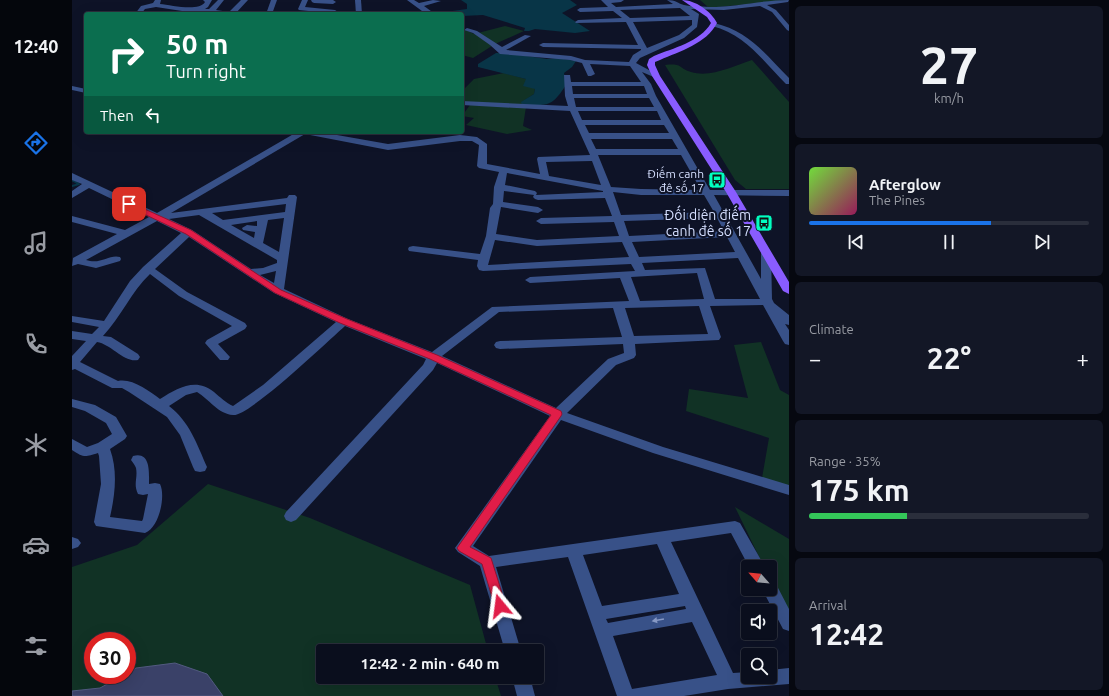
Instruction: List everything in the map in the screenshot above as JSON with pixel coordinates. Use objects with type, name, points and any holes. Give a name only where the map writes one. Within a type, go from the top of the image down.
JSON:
[{"type":"main road","points":[[683,2],[710,16],[714,25],[706,35],[653,60],[651,65],[656,76],[731,192],[789,291]]},
{"type":"street","points":[[150,0],[142,0],[137,7],[143,8],[157,3],[210,12],[217,6],[220,0]]},
{"type":"street","points":[[194,12],[206,6],[209,1],[206,0]]},
{"type":"street","points":[[232,12],[245,0]]},
{"type":"street","points":[[270,12],[274,0]]},
{"type":"street","points":[[333,2],[305,0],[300,11],[329,10],[335,12]]},
{"type":"street","points":[[358,0],[359,12]]},
{"type":"street","points":[[410,0],[428,12]]},
{"type":"street","points":[[605,0],[621,0]]},
{"type":"street","points":[[605,0],[630,24],[644,49]]},
{"type":"street","points":[[543,45],[644,49],[670,42],[696,24],[695,18],[683,2],[670,0]]},
{"type":"street","points":[[695,18],[698,9],[788,0]]},
{"type":"street","points":[[418,5],[438,1]]},
{"type":"street","points":[[580,10],[614,9],[683,2]]},
{"type":"street","points":[[759,2],[774,11],[789,29]]},
{"type":"street","points":[[140,12],[143,8]]},
{"type":"street","points":[[588,27],[695,18]]},
{"type":"street","points":[[578,22],[671,26]]},
{"type":"street","points":[[714,25],[725,27],[746,40],[789,82]]},
{"type":"street","points":[[464,31],[475,32],[493,43],[503,52],[571,58],[585,62],[632,64],[656,76]]},
{"type":"street","points":[[502,50],[527,36]]},
{"type":"street","points":[[631,38],[639,38]]},
{"type":"street","points":[[632,64],[635,58],[644,49]]},
{"type":"street","points":[[585,62],[591,74]]},
{"type":"street","points":[[632,64],[647,84],[659,109],[720,215],[766,302],[789,341]]},
{"type":"street","points":[[641,273],[634,260],[617,218],[594,155],[573,109],[569,96],[568,80],[647,84]]},
{"type":"street","points":[[72,88],[84,91]]},
{"type":"street","points":[[569,96],[652,96]]},
{"type":"street","points":[[464,103],[573,109],[659,109]]},
{"type":"street","points":[[579,122],[667,122]]},
{"type":"street","points":[[75,261],[157,217],[300,134]]},
{"type":"street","points":[[317,134],[388,147],[460,138],[474,139],[483,144],[482,166],[608,192]]},
{"type":"street","points":[[585,136],[674,136]]},
{"type":"street","points":[[545,178],[541,159],[594,155],[686,155]]},
{"type":"street","points":[[648,159],[686,155]]},
{"type":"street","points":[[504,170],[499,187],[498,204],[495,208],[491,236],[482,266],[485,268],[741,255]]},
{"type":"street","points":[[72,176],[85,186],[188,232],[278,291],[344,321],[433,357],[558,414],[658,450],[789,490]]},
{"type":"street","points":[[72,190],[85,186]]},
{"type":"street","points":[[72,195],[85,186]]},
{"type":"street","points":[[499,187],[535,195],[608,192],[789,193]]},
{"type":"street","points":[[157,217],[292,199],[278,291]]},
{"type":"street","points":[[498,204],[538,210]]},
{"type":"street","points":[[197,212],[204,213],[221,223],[261,229]]},
{"type":"street","points":[[221,223],[243,227],[263,218],[290,214]]},
{"type":"street","points":[[541,220],[720,215]]},
{"type":"street","points":[[258,244],[263,218]]},
{"type":"street","points":[[72,219],[102,226],[126,234]]},
{"type":"street","points":[[243,227],[258,244],[283,262]]},
{"type":"street","points":[[188,232],[147,269],[134,283],[107,325],[74,361],[116,385],[123,384],[146,397],[175,418],[188,438],[200,467]]},
{"type":"street","points":[[491,236],[537,242],[730,234]]},
{"type":"street","points":[[413,249],[485,258]]},
{"type":"street","points":[[766,253],[766,302]]},
{"type":"street","points":[[75,261],[95,266],[116,259]]},
{"type":"street","points":[[250,272],[264,271],[283,262]]},
{"type":"street","points":[[147,269],[154,272],[183,294],[241,326],[211,343],[224,357]]},
{"type":"street","points":[[500,345],[715,337],[701,270],[530,280]]},
{"type":"street","points":[[624,274],[636,305]]},
{"type":"street","points":[[291,516],[429,367],[433,357],[496,309],[766,302],[789,321]]},
{"type":"street","points":[[618,305],[629,340],[630,355],[612,362],[558,414],[463,548],[487,562],[735,527],[753,560]]},
{"type":"street","points":[[72,318],[107,325]]},
{"type":"street","points":[[159,406],[184,391],[197,388],[230,411],[236,411],[267,388],[344,321]]},
{"type":"street","points":[[72,335],[107,340],[134,357]]},
{"type":"street","points":[[72,403],[90,408],[111,420],[120,436],[103,447],[85,452],[72,444]]},
{"type":"street","points":[[103,447],[107,457],[108,478],[101,522],[144,527],[150,521],[156,488],[143,490],[141,486],[144,469],[142,463],[138,460]]},
{"type":"street","points":[[661,537],[728,681]]},
{"type":"street","points":[[573,549],[626,696]]},
{"type":"street","points":[[487,562],[511,644]]},
{"type":"street","points":[[774,596],[789,624]]},
{"type":"street","points":[[596,614],[689,599]]},
{"type":"street","points":[[602,631],[697,614]]},
{"type":"street","points":[[634,696],[728,681],[789,676]]},
{"type":"street","points":[[523,684],[526,696]]},
{"type":"green space","points":[[700,0],[788,0],[709,8]]},
{"type":"green space","points":[[505,26],[524,31],[495,44],[473,58],[464,56],[464,29],[474,34]]},
{"type":"green space","points":[[752,60],[789,102],[789,189],[746,189],[735,180],[665,65],[678,65],[691,72],[706,74]]},
{"type":"green space","points":[[504,73],[526,79],[535,89],[534,94],[522,102],[526,107],[523,126],[532,130],[507,134],[466,125],[474,118],[464,116],[464,113],[470,105],[464,104],[464,89],[474,79]]},
{"type":"green space","points":[[761,342],[780,390],[789,395],[789,487],[762,478],[769,438],[686,411],[689,389],[748,398],[734,345]]},
{"type":"green space","points":[[208,484],[310,518],[470,585],[486,644],[316,644],[316,684],[497,684],[501,696],[72,696],[72,567],[137,545]]},
{"type":"green space","points":[[735,507],[789,539],[789,614],[777,591],[777,560],[761,560]]},
{"type":"water","points":[[461,0],[570,0],[577,5],[562,13],[590,31],[575,33],[535,29],[524,31],[525,28],[483,15],[464,16],[464,12],[445,12],[467,9],[467,4]]},
{"type":"water","points":[[496,53],[576,61],[572,67],[564,73],[566,85],[556,98],[548,104],[522,105],[521,102],[534,94],[535,89],[523,86],[526,79],[478,67],[478,64]]},
{"type":"building","points":[[175,663],[207,674],[223,696],[72,696],[72,691],[100,688],[107,684],[136,684],[136,668]]},
{"type":"waterway","points":[[72,180],[79,184],[72,186]]},
{"type":"place","name":"Điếm canh đê số 17","points":[[717,180]]},
{"type":"place","name":"Đối diện điếm canh đê số 17","points":[[764,223]]},
{"type":"route","points":[[129,204],[188,232],[278,291],[344,321],[433,357],[558,414],[463,548],[487,562],[500,606]]}]
